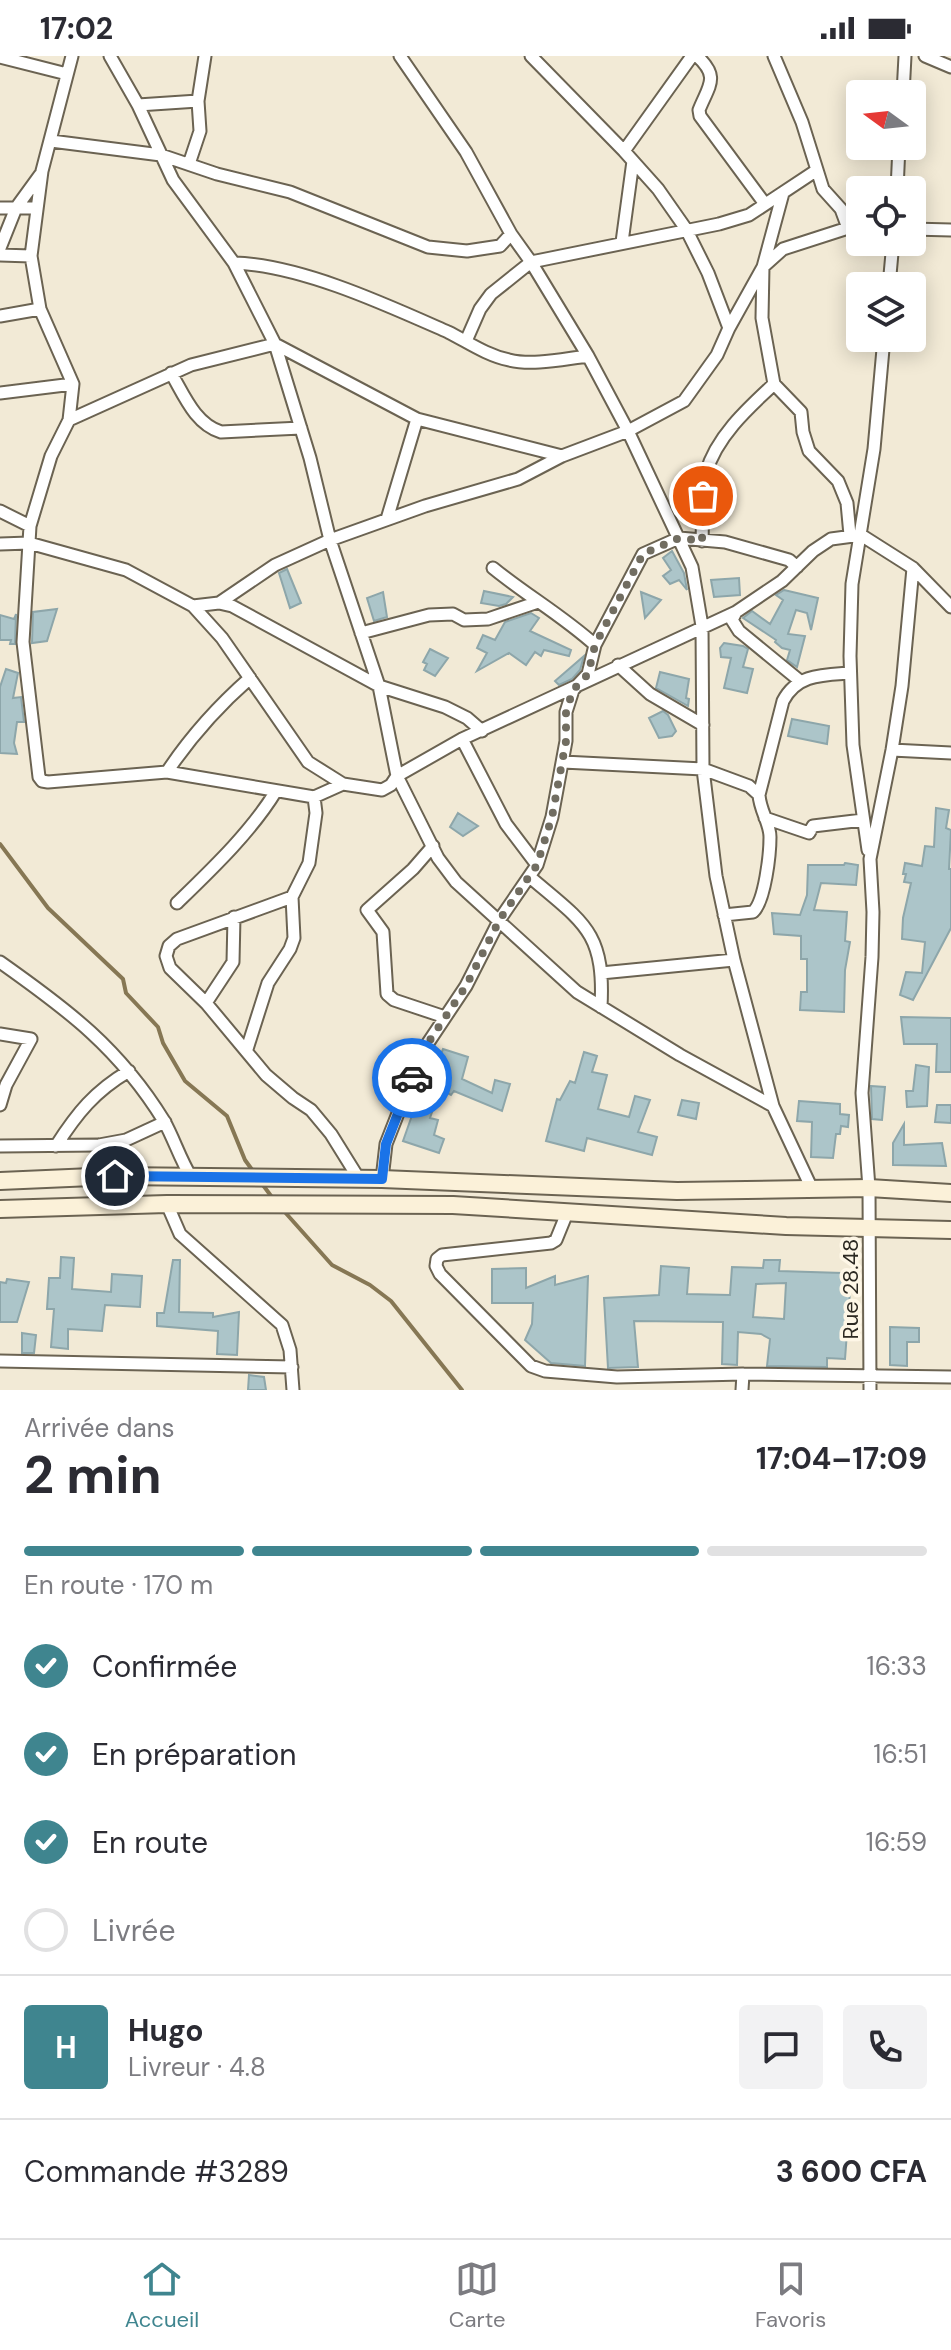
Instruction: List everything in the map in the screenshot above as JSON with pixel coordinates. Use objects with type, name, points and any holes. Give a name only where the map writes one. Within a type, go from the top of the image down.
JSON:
[{"type":"main road","points":[[0,1181],[115,1176],[246,1177],[382,1179],[677,1191],[869,1188],[951,1193]]},
{"type":"main road","points":[[0,1209],[167,1204],[453,1205],[870,1229],[951,1230]]},
{"type":"street","points":[[72,56],[42,171],[31,256],[40,309],[73,384],[69,420],[51,456],[30,526],[23,642],[39,777],[48,782],[167,772],[314,797],[343,784]]},
{"type":"street","points":[[110,56],[138,105],[173,180],[234,263],[275,344],[330,540],[379,686],[397,776],[438,858],[456,882],[500,919],[559,978],[680,1055],[773,1106]]},
{"type":"street","points":[[189,164],[200,131],[198,101],[205,56]]},
{"type":"street","points":[[400,56],[466,152],[511,234],[588,356],[628,431],[692,567],[702,626],[703,769],[716,876],[734,960],[773,1106],[812,1189]]},
{"type":"street","points":[[531,56],[633,161],[686,229],[708,273],[729,328]]},
{"type":"street","points":[[624,151],[695,56],[711,69],[712,77],[699,110],[700,116],[765,204]]},
{"type":"street","points":[[774,56],[802,122],[823,189],[846,216]]},
{"type":"street","points":[[904,80],[905,56]]},
{"type":"street","points":[[925,56],[951,67]]},
{"type":"street","points":[[0,57],[67,74]]},
{"type":"street","points":[[138,105],[198,101]]},
{"type":"street","points":[[51,141],[161,155],[217,174],[290,192],[428,247],[467,251],[500,246],[511,234]]},
{"type":"street","points":[[622,242],[633,161]]},
{"type":"street","points":[[466,341],[480,309],[491,294],[531,262],[719,224],[749,215],[817,170]]},
{"type":"street","points":[[0,248],[16,208],[42,171]]},
{"type":"street","points":[[783,193],[763,267],[762,318],[774,384],[801,412],[809,451],[838,481],[856,535]]},
{"type":"street","points":[[0,208],[37,208]]},
{"type":"street","points":[[926,229],[951,230]]},
{"type":"street","points":[[219,603],[275,565],[330,540],[518,479],[562,456],[628,431],[684,401],[711,365],[763,267],[783,249],[846,230]]},
{"type":"street","points":[[0,255],[31,256]]},
{"type":"street","points":[[234,263],[276,268],[343,290],[466,341],[489,355],[512,361],[588,356]]},
{"type":"street","points":[[0,316],[40,309]]},
{"type":"street","points":[[69,420],[191,365],[275,344],[417,419],[562,456]]},
{"type":"street","points":[[870,859],[853,745],[850,673],[852,584],[856,535],[874,449],[883,352]]},
{"type":"street","points":[[171,373],[198,419],[209,429],[221,432],[301,428]]},
{"type":"street","points":[[0,393],[73,384]]},
{"type":"street","points":[[702,541],[705,485],[714,451],[737,421],[774,384]]},
{"type":"street","points":[[387,519],[417,419]]},
{"type":"street","points":[[0,511],[30,526]]},
{"type":"street","points":[[0,544],[29,543],[126,570],[193,606],[222,638],[308,762],[343,784],[382,790],[391,785],[397,776],[462,739],[736,612],[782,581],[813,551],[831,539],[856,535],[913,568],[951,607]]},
{"type":"street","points":[[382,1179],[386,1144],[422,1052],[466,986],[500,919],[537,865],[552,817],[563,762],[566,712],[573,690],[588,674],[595,645],[643,554],[679,538],[725,542],[789,560],[797,567]]},
{"type":"street","points":[[493,568],[573,625],[595,645]]},
{"type":"street","points":[[870,859],[902,686],[913,568]]},
{"type":"street","points":[[361,633],[429,615],[453,614],[464,620],[488,619],[538,602]]},
{"type":"street","points":[[193,606],[219,603],[232,606],[379,686],[445,707],[467,718],[482,731]]},
{"type":"street","points":[[736,612],[732,620],[739,631],[800,681]]},
{"type":"street","points":[[618,665],[650,694],[703,725]]},
{"type":"street","points":[[724,915],[753,912],[761,901],[770,836],[761,812],[759,795],[783,701],[789,690],[800,681],[813,676],[850,673]]},
{"type":"street","points":[[167,772],[189,738],[214,710],[250,678]]},
{"type":"street","points":[[462,739],[506,824],[537,865]]},
{"type":"street","points":[[892,750],[951,753]]},
{"type":"street","points":[[563,762],[703,769],[749,786],[759,795]]},
{"type":"street","points":[[177,903],[268,805],[276,791]]},
{"type":"street","points":[[247,1049],[268,983],[293,943],[292,897],[309,863],[316,813],[314,797]]},
{"type":"street","points":[[765,818],[809,833],[813,826],[863,820]]},
{"type":"street","points":[[433,846],[413,869],[367,910],[383,932],[387,994],[394,1000],[445,1017]]},
{"type":"street","name":"Rue 28.48","points":[[870,859],[872,957],[862,1093],[869,1188],[870,1390]]},
{"type":"street","points":[[531,878],[579,918],[591,934],[601,973],[601,1007]]},
{"type":"street","points":[[292,897],[177,939],[169,946],[166,956],[170,968],[206,1003],[266,1075],[311,1110],[331,1134],[359,1179]]},
{"type":"street","points":[[206,1003],[233,962],[234,917]]},
{"type":"street","points":[[601,973],[734,960]]},
{"type":"street","points":[[0,962],[84,1024],[129,1071],[165,1122],[191,1177]]},
{"type":"street","points":[[0,1034],[31,1039],[6,1085],[0,1105]]},
{"type":"street","points":[[56,1146],[73,1120],[103,1086],[129,1071]]},
{"type":"street","points":[[0,1146],[99,1145],[126,1140],[165,1122]]},
{"type":"street","points":[[167,1204],[180,1234],[282,1325],[287,1335],[293,1390]]},
{"type":"street","points":[[567,1213],[556,1240],[551,1243],[442,1255],[437,1259],[440,1274],[531,1366],[545,1371],[655,1377],[743,1374],[951,1377]]},
{"type":"street","points":[[0,1361],[292,1367]]},
{"type":"street","points":[[742,1390],[743,1374]]},
{"type":"building","points":[[672,551],[684,573],[687,590],[679,580],[670,584],[663,576],[671,570],[663,558]]},
{"type":"building","points":[[287,569],[301,603],[290,608],[279,573]]},
{"type":"building","points":[[739,578],[740,595],[714,597],[711,580]]},
{"type":"building","points":[[784,590],[818,598],[811,630],[807,613],[796,610],[788,634],[805,636],[797,667],[787,660],[790,650],[782,648],[776,640],[743,618],[752,611],[770,624],[783,600],[776,595]]},
{"type":"building","points":[[484,591],[513,597],[499,606],[481,603]]},
{"type":"building","points":[[383,592],[387,617],[374,621],[367,598]]},
{"type":"building","points":[[641,592],[661,600],[645,618]]},
{"type":"building","points":[[57,609],[47,641],[32,643],[33,612]]},
{"type":"building","points":[[531,613],[539,618],[530,631],[571,650],[569,656],[544,650],[541,656],[535,652],[526,665],[509,653],[477,671],[487,653],[477,648],[483,635],[495,640],[505,622]]},
{"type":"building","points":[[16,614],[15,644],[10,644],[11,640],[0,640],[0,615],[14,619]]},
{"type":"building","points":[[724,643],[748,649],[743,667],[753,669],[747,693],[724,688],[731,658],[721,657],[720,648]]},
{"type":"building","points":[[430,649],[448,658],[435,676],[424,670],[427,664],[423,662]]},
{"type":"building","points":[[584,656],[580,670],[572,679],[559,685],[555,681]]},
{"type":"building","points":[[6,669],[18,673],[13,698],[21,697],[24,722],[17,722],[14,743],[17,754],[0,753],[0,687]]},
{"type":"building","points":[[660,672],[689,679],[688,706],[656,688]]},
{"type":"building","points":[[663,711],[676,731],[672,736],[659,738],[649,718]]},
{"type":"building","points":[[792,719],[829,726],[827,744],[788,736]]},
{"type":"building","points":[[936,808],[949,810],[946,828],[951,830],[951,928],[913,1000],[900,995],[906,972],[922,973],[925,942],[902,939],[911,883],[904,882],[906,874],[903,874],[905,863],[922,866],[925,846],[934,847]]},
{"type":"building","points":[[458,813],[478,826],[463,836],[450,827]]},
{"type":"building","points":[[808,865],[858,865],[856,885],[821,883],[814,910],[847,912],[845,941],[850,942],[845,970],[844,1012],[800,1010],[801,992],[807,992],[807,959],[801,959],[801,936],[774,934],[772,913],[800,915],[807,895]]},
{"type":"building","points":[[901,1017],[951,1018],[951,1072],[936,1072],[937,1044],[904,1044]]},
{"type":"building","points":[[443,1049],[468,1057],[462,1079],[492,1093],[495,1080],[510,1084],[502,1111],[454,1091],[451,1095],[440,1089],[430,1118],[438,1120],[434,1135],[444,1139],[439,1153],[403,1141],[415,1107],[419,1108]]},
{"type":"building","points":[[584,1052],[597,1056],[592,1072],[607,1075],[598,1109],[629,1117],[635,1096],[650,1100],[638,1132],[657,1137],[652,1155],[587,1138],[584,1151],[546,1141],[557,1099],[560,1100],[570,1081],[575,1083]]},
{"type":"building","points":[[916,1065],[929,1067],[927,1106],[907,1107],[906,1091],[913,1091]]},
{"type":"building","points":[[871,1086],[885,1087],[882,1120],[872,1119]]},
{"type":"building","points":[[682,1100],[699,1103],[696,1119],[678,1115]]},
{"type":"building","points":[[799,1101],[840,1104],[840,1114],[849,1115],[848,1127],[841,1126],[840,1134],[836,1134],[833,1158],[811,1157],[812,1122],[797,1121]]},
{"type":"building","points":[[937,1105],[951,1105],[951,1123],[935,1122]]},
{"type":"building","points":[[904,1124],[904,1145],[942,1143],[946,1166],[893,1165],[893,1143]]},
{"type":"building","points":[[61,1257],[74,1258],[72,1289],[111,1292],[112,1274],[142,1276],[140,1307],[105,1305],[102,1331],[68,1329],[68,1349],[51,1347],[54,1309],[47,1309],[49,1278],[60,1278]]},
{"type":"building","points":[[173,1260],[180,1260],[179,1312],[213,1313],[213,1317],[239,1312],[237,1355],[217,1354],[218,1331],[157,1326],[157,1313],[164,1313]]},
{"type":"building","points":[[764,1260],[780,1260],[779,1271],[842,1273],[842,1278],[846,1279],[846,1291],[850,1292],[845,1359],[827,1358],[827,1367],[767,1366],[770,1339],[761,1334],[738,1332],[737,1365],[722,1364],[723,1322],[634,1321],[638,1367],[608,1368],[604,1298],[659,1295],[661,1266],[689,1268],[687,1294],[730,1295],[732,1267],[763,1268]],"holes":[[[786,1283],[784,1319],[753,1317],[756,1284]]]},
{"type":"building","points":[[526,1268],[526,1288],[555,1276],[555,1285],[588,1276],[585,1366],[551,1363],[525,1340],[532,1324],[533,1303],[492,1303],[492,1269]]},
{"type":"building","points":[[7,1279],[29,1282],[17,1322],[0,1322],[0,1282],[6,1283]]},
{"type":"building","points":[[890,1327],[919,1328],[919,1342],[907,1342],[907,1366],[890,1365]]},
{"type":"building","points":[[22,1333],[36,1335],[34,1353],[22,1353]]},
{"type":"building","points":[[249,1375],[264,1377],[266,1390],[248,1390]]},
{"type":"waterway","points":[[0,844],[48,908],[123,979],[126,993],[158,1027],[163,1043],[185,1081],[227,1116],[245,1160],[253,1171]]},
{"type":"waterway","points":[[260,1181],[274,1200]]},
{"type":"waterway","points":[[283,1210],[332,1265],[370,1285],[391,1301],[462,1390]]},
{"type":"way so far","points":[[412,1078],[422,1052],[466,986],[500,919],[537,865],[552,817],[563,762],[566,712],[573,690],[588,674],[595,645],[643,554],[679,538],[702,541],[703,496]]},
{"type":"route","points":[[115,1176],[382,1179],[386,1144],[412,1078]]}]
